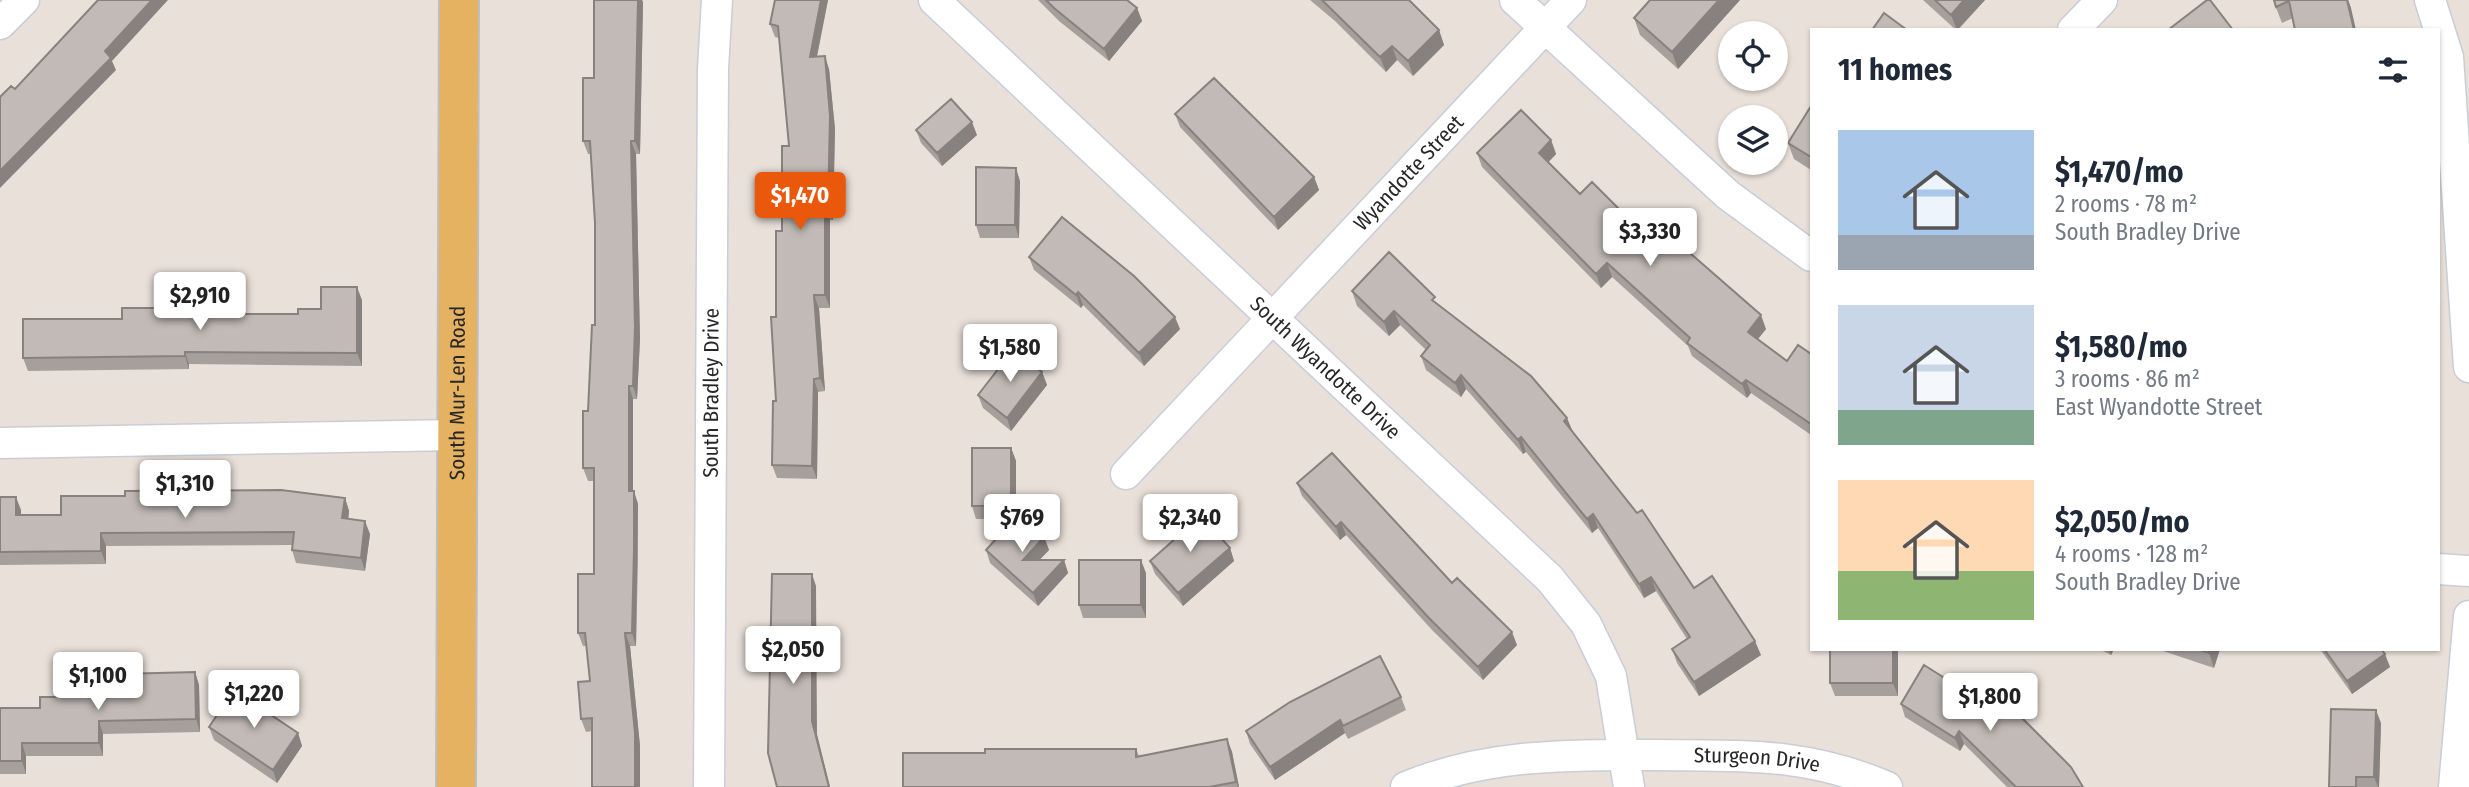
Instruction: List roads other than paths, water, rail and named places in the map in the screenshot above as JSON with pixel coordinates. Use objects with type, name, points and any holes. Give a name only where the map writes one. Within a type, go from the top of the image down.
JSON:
[{"type":"main road","name":"South Mur-Len Road","points":[[456,787],[459,0]]},
{"type":"street","points":[[0,24],[24,0]]},
{"type":"street","name":"South Bradley Drive","points":[[709,787],[713,83],[717,0]]},
{"type":"street","name":"South Wyandotte Drive","points":[[934,0],[1550,579],[1579,615],[1600,649],[1611,676],[1629,787]]},
{"type":"street","points":[[1515,0],[1728,195],[1810,255]]},
{"type":"street","name":"Wyandotte Street","points":[[1126,474],[1571,0]]},
{"type":"street","points":[[2075,28],[2102,0]]},
{"type":"street","points":[[2430,0],[2439,28]]},
{"type":"street","points":[[2440,32],[2448,57],[2469,368]]},
{"type":"street","points":[[0,443],[457,435]]},
{"type":"street","points":[[2440,569],[2469,571]]},
{"type":"street","points":[[2454,787],[2469,615]]},
{"type":"street","name":"Sturgeon Drive","points":[[1406,787],[1437,774],[1491,761],[1543,755],[1751,756],[1802,760],[1830,765],[1887,787]]}]
